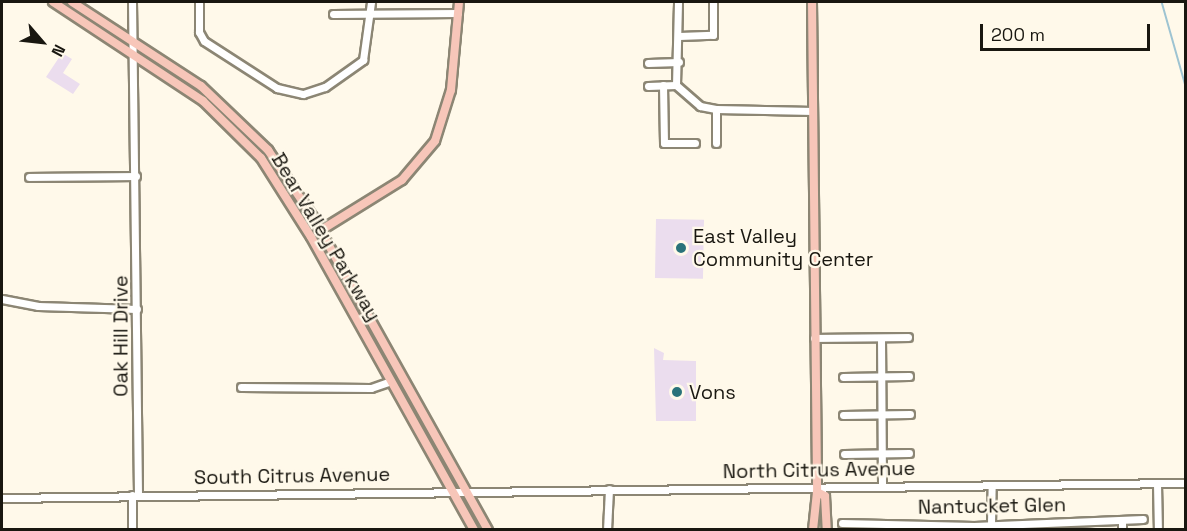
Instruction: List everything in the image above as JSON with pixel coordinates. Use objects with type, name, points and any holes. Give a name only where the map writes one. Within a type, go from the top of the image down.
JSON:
[{"type":"main road","name":"Bear Valley Parkway","points":[[53,2],[203,101],[241,135],[276,177],[474,530]]},
{"type":"main road","name":"Bear Valley Parkway","points":[[72,2],[201,86],[246,124],[281,166],[320,230],[488,530]]},
{"type":"main road","points":[[311,237],[402,180],[428,154],[447,110],[459,2]]},
{"type":"main road","points":[[812,2],[816,489],[813,530]]},
{"type":"main road","points":[[816,489],[825,496],[826,530]]},
{"type":"street","name":"Oak Hill Drive","points":[[132,2],[137,309],[135,495]]},
{"type":"street","points":[[199,2],[200,32],[204,41],[277,88],[312,92],[354,70],[366,52],[371,2]]},
{"type":"street","points":[[676,85],[679,62],[678,2]]},
{"type":"street","points":[[679,36],[713,35],[713,2]]},
{"type":"street","points":[[333,14],[458,13]]},
{"type":"street","points":[[648,63],[679,62]]},
{"type":"street","points":[[663,85],[664,142],[695,143]]},
{"type":"street","points":[[648,86],[676,85],[700,106],[716,109],[813,111]]},
{"type":"street","points":[[716,109],[716,143]]},
{"type":"street","points":[[29,177],[136,176]]},
{"type":"street","points":[[2,299],[38,306],[137,309]]},
{"type":"street","points":[[814,338],[908,337]]},
{"type":"street","points":[[881,338],[882,485]]},
{"type":"street","points":[[843,377],[909,376]]},
{"type":"street","points":[[241,387],[371,388],[391,381]]},
{"type":"street","points":[[843,415],[910,414]]},
{"type":"street","points":[[844,454],[909,453]]},
{"type":"street","name":"North Citrus Avenue","points":[[453,490],[816,489],[882,485],[1185,483]]},
{"type":"street","points":[[991,524],[992,484]]},
{"type":"street","points":[[1157,484],[1158,530]]},
{"type":"street","points":[[607,530],[609,489]]},
{"type":"street","name":"South Citrus Avenue","points":[[2,498],[453,490]]},
{"type":"street","points":[[132,530],[135,495]]},
{"type":"street","name":"Nantucket Glen","points":[[842,523],[868,526],[1143,519]]},
{"type":"street","points":[[1122,520],[1122,530]]},
{"type":"building","points":[[62,53],[72,59],[63,73],[80,84],[73,94],[46,77]]},
{"type":"building","name":"East Valley Community Center","points":[[656,219],[704,220],[703,279],[655,278]]},
{"type":"building","name":"Vons","points":[[654,348],[664,353],[663,360],[696,361],[696,421],[656,421]]},
{"type":"waterway","points":[[1162,2],[1186,86]]},
{"type":"place","name":"East Valley Community Center","points":[[681,248]]},
{"type":"place","name":"Vons","points":[[677,392]]}]
